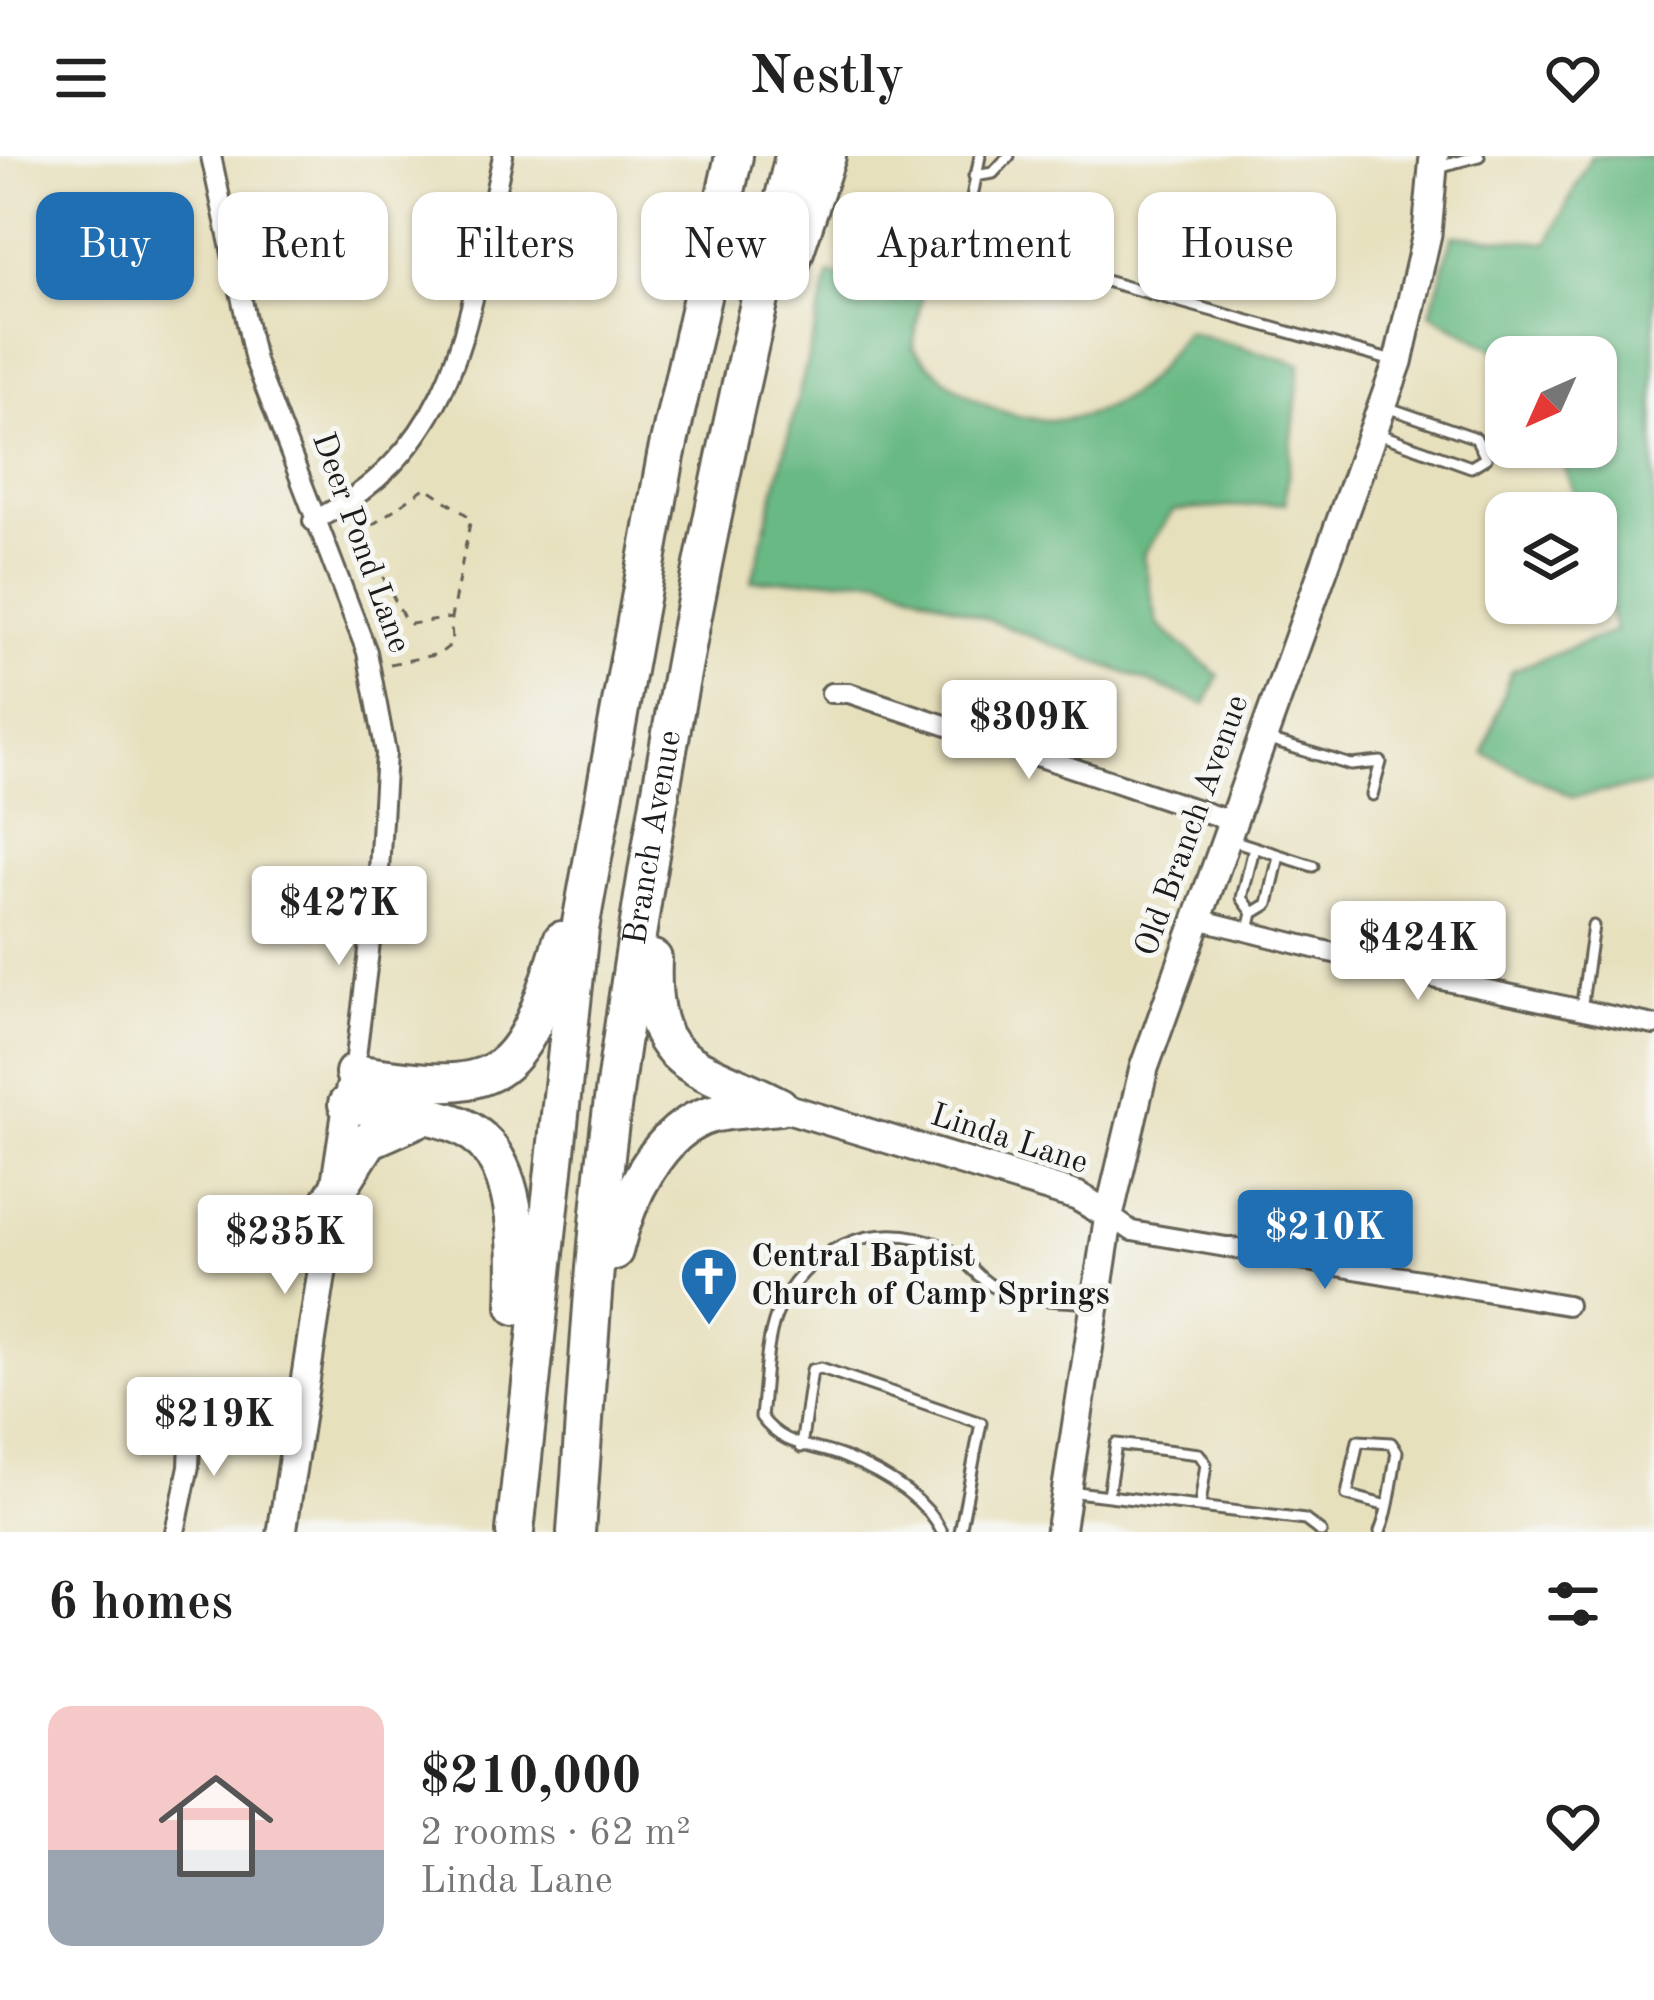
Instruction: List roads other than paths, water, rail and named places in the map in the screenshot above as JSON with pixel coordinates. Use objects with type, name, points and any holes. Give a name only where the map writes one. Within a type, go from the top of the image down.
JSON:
[{"type":"highway","name":"Branch Avenue","points":[[513,1532],[568,1024],[666,456],[734,156]]},
{"type":"highway","name":"Branch Avenue","points":[[577,1532],[611,1111],[661,788],[707,536],[794,156]]},
{"type":"highway","points":[[707,536],[826,156]]},
{"type":"highway","points":[[661,788],[652,992],[661,1035],[694,1069],[779,1106]]},
{"type":"highway","points":[[350,1088],[465,1084],[503,1066],[534,1021],[606,793]]},
{"type":"highway","points":[[350,1088],[462,1126],[480,1140],[507,1187],[518,1245],[513,1532]]},
{"type":"highway","points":[[582,1457],[592,1433],[610,1266],[623,1215],[651,1164],[678,1134],[709,1114],[779,1106]]},
{"type":"highway","points":[[329,1204],[369,1141],[424,1116]]},
{"type":"street","name":"Deer Pond Lane","points":[[211,156],[256,361],[370,668],[386,753],[379,870],[350,1088],[282,1532]]},
{"type":"street","points":[[313,521],[354,501],[413,448],[455,364],[503,156]]},
{"type":"street","name":"Old Branch Avenue","points":[[1060,1532],[1109,1215],[1144,1068],[1198,919],[1238,836],[1264,739],[1398,362],[1427,234],[1434,162]]},
{"type":"street","points":[[831,693],[849,693],[1238,836]]},
{"type":"street","points":[[1198,919],[1247,935],[1654,1025]]},
{"type":"street","name":"Linda Lane","points":[[779,1106],[1077,1196],[1132,1231],[1567,1305]]},
{"type":"street","points":[[175,1532],[189,1466],[191,1418]]},
{"type":"lane","points":[[980,156],[971,202],[996,243],[1019,257],[1398,362]]},
{"type":"lane","points":[[974,176],[993,173],[1009,156]]},
{"type":"lane","points":[[1434,162],[1472,162],[1479,156]]},
{"type":"lane","points":[[1379,419],[1476,438],[1485,447],[1486,458],[1471,466],[1379,419]]},
{"type":"lane","points":[[1264,739],[1351,765],[1382,762],[1372,795]]},
{"type":"lane","points":[[1253,913],[1242,898],[1238,836],[1313,866]]},
{"type":"lane","points":[[1247,935],[1253,913],[1268,904],[1279,856]]},
{"type":"lane","points":[[1581,1010],[1593,926]]},
{"type":"lane","points":[[942,1532],[915,1497],[891,1481],[842,1456],[774,1436],[761,1417],[775,1320],[792,1282],[828,1251],[887,1232],[916,1236],[947,1248],[992,1286],[1035,1298],[1098,1303]]},
{"type":"lane","points":[[800,1447],[812,1370],[821,1369],[981,1423],[960,1532]]},
{"type":"lane","points":[[1380,1532],[1387,1506],[1396,1448],[1390,1443],[1358,1441],[1347,1495],[1387,1506]]},
{"type":"lane","points":[[1108,1495],[1116,1444],[1199,1454],[1206,1464],[1200,1505]]},
{"type":"lane","points":[[1067,1490],[1305,1520],[1321,1532]]},
{"type":"place","name":"Central Baptist Church of Camp Springs","points":[[709,1327]]}]
